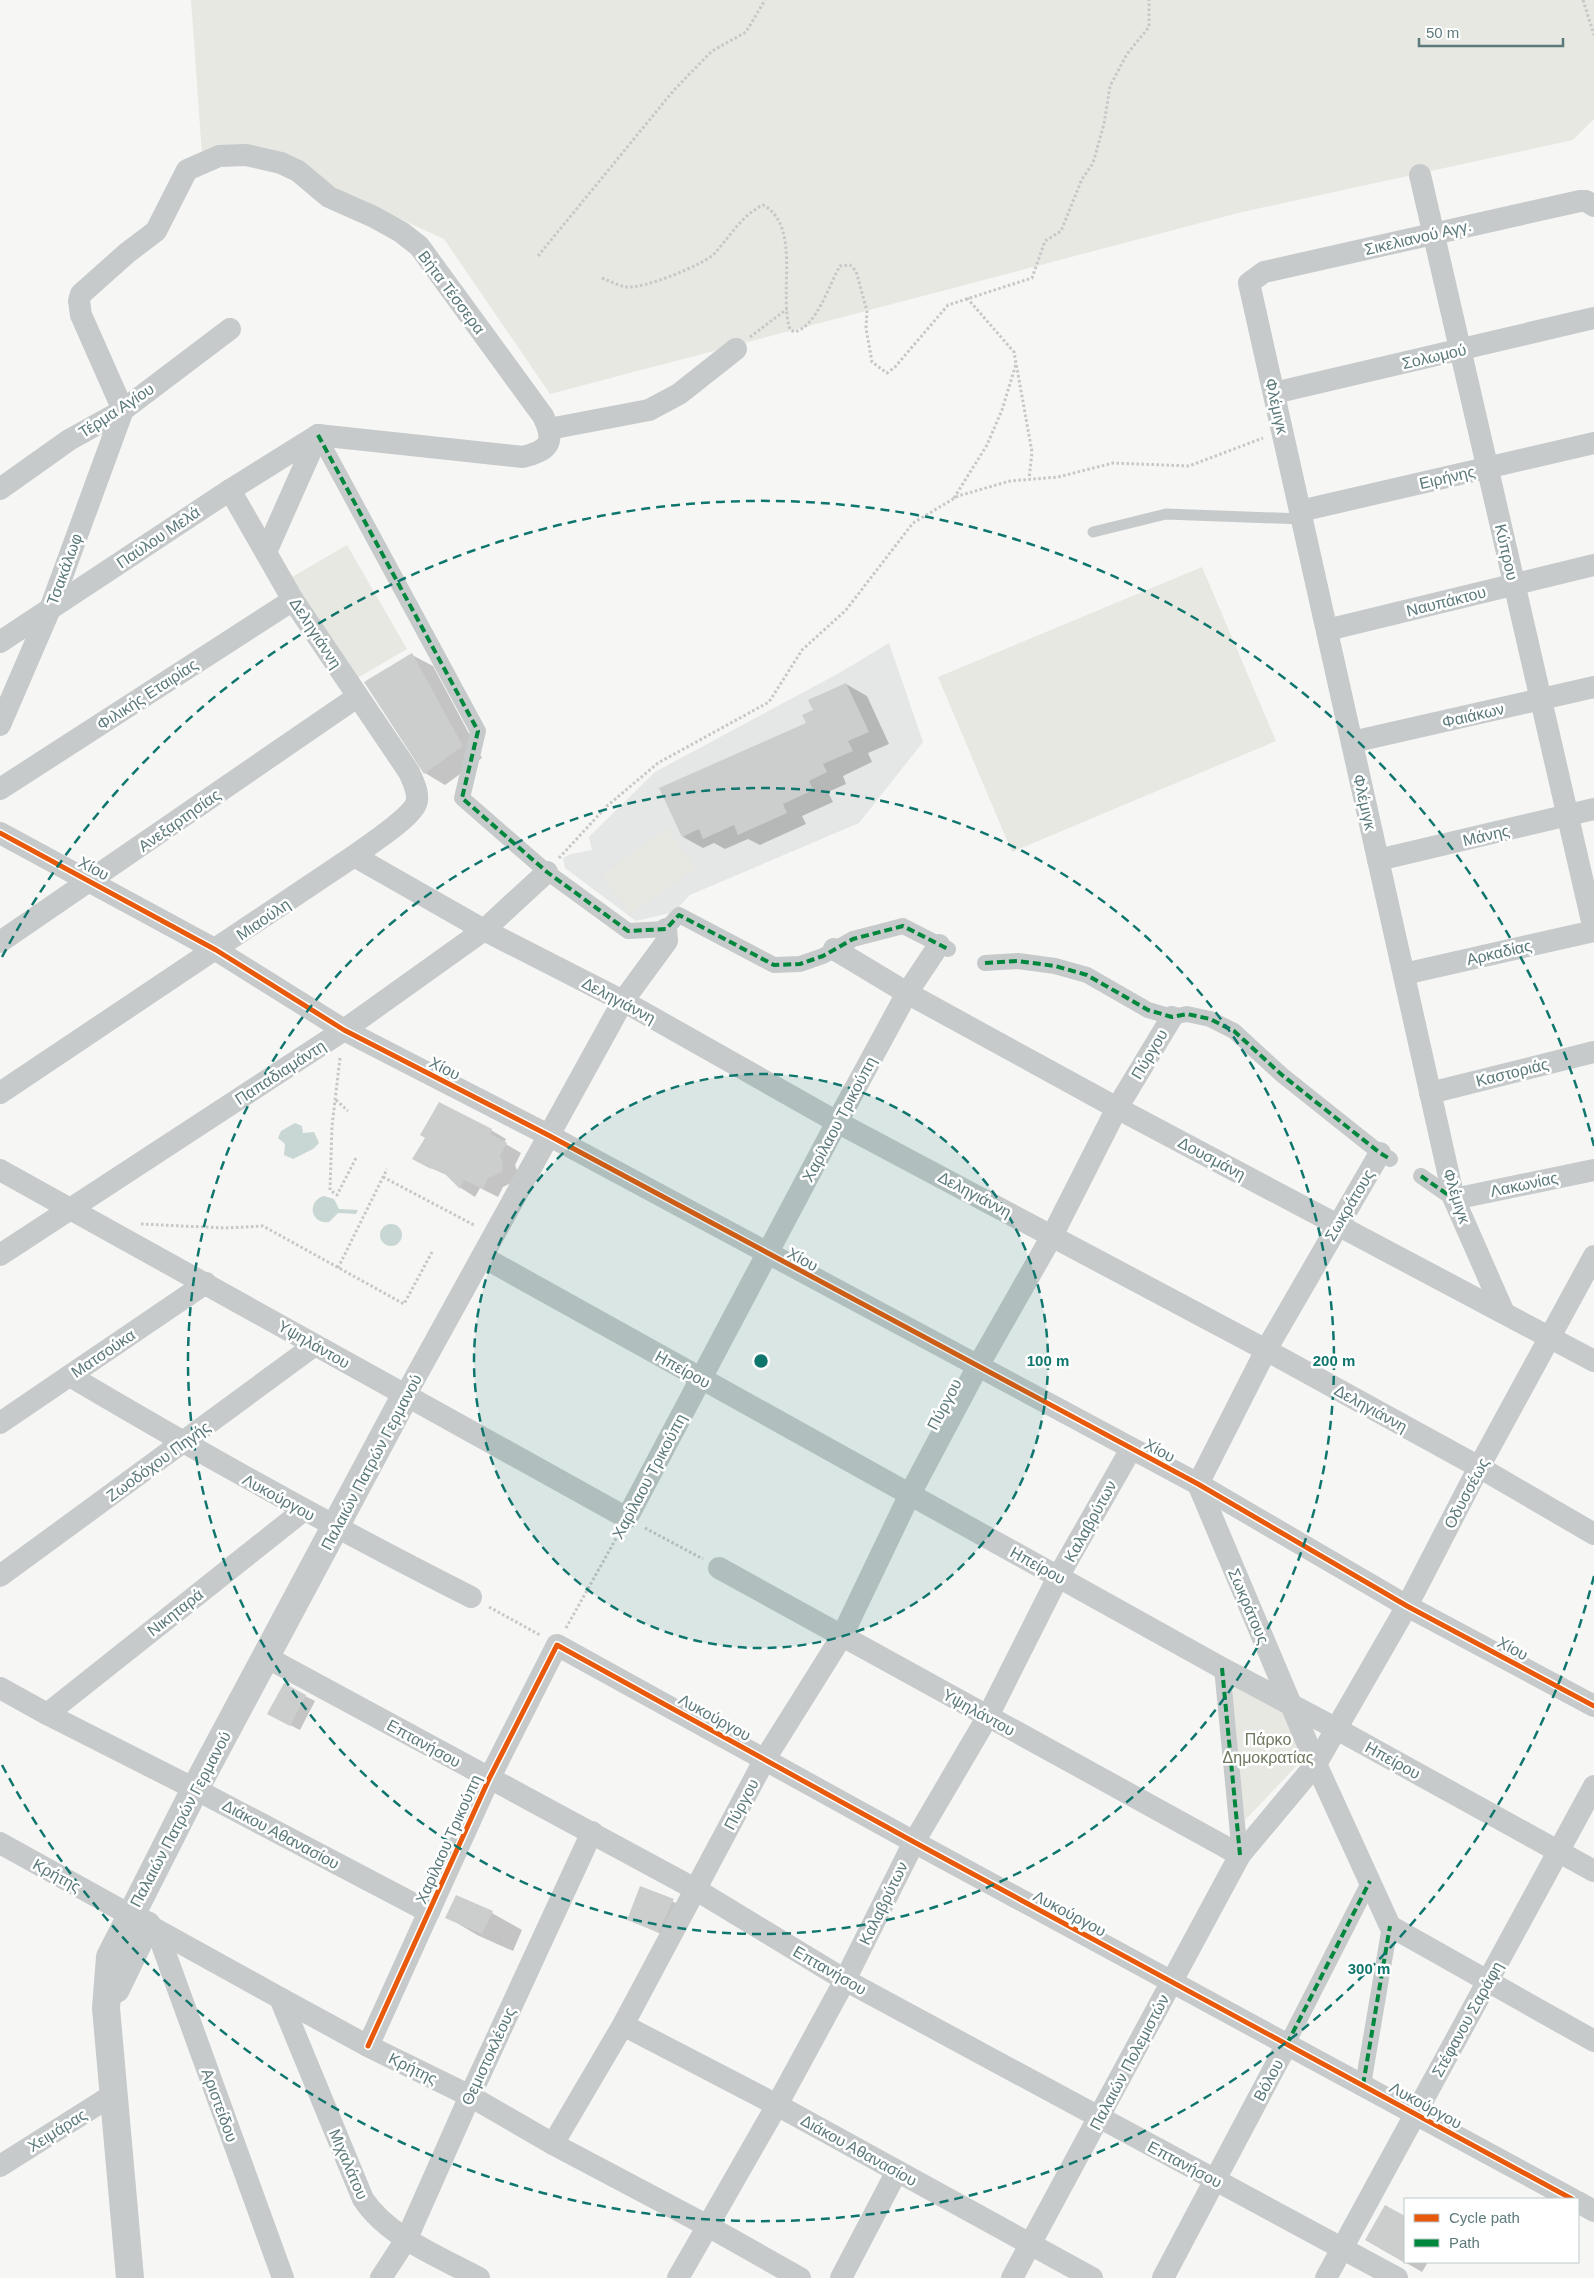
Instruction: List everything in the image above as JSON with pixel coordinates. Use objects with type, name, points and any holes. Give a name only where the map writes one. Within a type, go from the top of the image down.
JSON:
[{"type":"street","name":"Βήτα Τέσσερα","points":[[123,410],[81,315],[79,301],[81,294],[127,253],[156,231],[187,170],[219,156],[246,155],[281,162],[298,171],[329,197],[374,217],[419,246],[543,416],[549,429]]},
{"type":"street","name":"Κύπρου","points":[[1420,175],[1594,930]]},
{"type":"street","name":"Σικελιανού Αγγ.","points":[[1249,283],[1264,272],[1580,200],[1592,205]]},
{"type":"street","name":"Φλέμιγκ","points":[[1249,283],[1454,1199],[1504,1313]]},
{"type":"street","name":"Σολωμού","points":[[1274,393],[1594,318]]},
{"type":"street","name":"Τέρμα Αγίου","points":[[0,489],[69,440],[123,410],[230,328]]},
{"type":"street","points":[[318,435],[523,457],[542,452],[550,442],[549,429],[649,410],[678,394],[736,349]]},
{"type":"street","name":"Τσακάλωφ","points":[[0,726],[50,610],[123,410]]},
{"type":"street","points":[[266,552],[318,435]]},
{"type":"street","points":[[318,435],[478,731],[462,798],[547,872],[628,931],[666,929],[679,915],[774,965],[800,964],[823,956],[853,939],[903,926],[944,947]]},
{"type":"street","name":"Παύλου Μελά","points":[[0,642],[230,490],[318,435]]},
{"type":"street","name":"Ειρήνης","points":[[1301,515],[1487,467],[1594,443]]},
{"type":"street","name":"Δεληγιάννη","points":[[230,490],[294,600],[357,697],[409,772]]},
{"type":"street","name":"Ναυπάκτου","points":[[1327,630],[1594,565]]},
{"type":"street","name":"Φιλικής Εταιρίας","points":[[0,789],[294,600]]},
{"type":"street","name":"Φαιάκων","points":[[1352,742],[1594,687]]},
{"type":"street","name":"Ανεξαρτησίας","points":[[0,942],[357,697]]},
{"type":"street","name":"Μιαούλη","points":[[0,1093],[354,856],[402,818],[415,805],[416,790],[409,772]]},
{"type":"street","name":"Μάνης","points":[[1378,860],[1594,809]]},
{"type":"street","name":"Χίου","points":[[0,833],[91,880],[216,950],[344,1030],[550,1136],[1198,1484],[1407,1606],[1594,1706]]},
{"type":"street","name":"Δεληγιάννη","points":[[354,856],[484,930],[623,1001],[837,1122],[1266,1350],[1594,1534]]},
{"type":"street","name":"Παπαδιαμάντη","points":[[0,1255],[70,1207],[344,1030],[484,930],[547,872]]},
{"type":"street","name":"Παλαιών Πατρών Γερμανού","points":[[130,2278],[106,2008],[110,1957],[145,1924],[195,1789],[406,1396],[623,1001],[666,941],[666,929]]},
{"type":"street","name":"Αρκαδίας","points":[[1404,974],[1594,930]]},
{"type":"street","name":"Χαρίλαου Τρικούπη","points":[[627,1518],[766,1253],[908,993],[944,947]]},
{"type":"street","name":"Δουσμάνη","points":[[834,949],[908,993],[1117,1108],[1594,1362]]},
{"type":"street","points":[[985,963],[1018,962],[1055,966],[1087,975],[1148,1010],[1172,1017],[1187,1014],[1202,1017],[1234,1031],[1282,1074],[1385,1156]]},
{"type":"street","name":"Πύργου","points":[[553,2144],[623,2025],[765,1759],[842,1636],[910,1494],[978,1366],[1052,1236],[1117,1108],[1172,1017]]},
{"type":"street","name":"Καστοριάς","points":[[1430,1093],[1594,1052]]},
{"type":"street","name":"Σωκράτους","points":[[1385,1156],[1337,1224],[1266,1350],[1198,1484],[1316,1764],[1390,1926]]},
{"type":"street","name":"Υψηλάντου","points":[[0,1170],[70,1207],[627,1518]]},
{"type":"street","name":"Λακωνίας","points":[[1454,1199],[1594,1170]]},
{"type":"street","points":[[1421,1176],[1454,1199]]},
{"type":"street","name":"Οδυσσέως","points":[[1335,1728],[1407,1606],[1479,1468],[1594,1256]]},
{"type":"street","name":"Ηπείρου","points":[[483,1257],[1222,1668],[1594,1871]]},
{"type":"street","name":"Ματσούκα","points":[[0,1423],[206,1283]]},
{"type":"street","name":"Ζωοδόχου Πηγής","points":[[0,1576],[315,1345]]},
{"type":"street","name":"Λυκούργου","points":[[70,1376],[336,1529],[470,1597]]},
{"type":"street","name":"Καλαβρύτων","points":[[678,2278],[706,2225],[777,2105],[845,1980],[914,1842],[988,1716],[1058,1577],[1131,1449]]},
{"type":"street","name":"Νικηταρά","points":[[47,1714],[304,1510]]},
{"type":"street","name":"Υψηλάντου","points":[[719,1568],[1240,1855]]},
{"type":"street","name":"Χαρίλαου Τρικούπη","points":[[368,2046],[489,1779],[557,1645]]},
{"type":"street","name":"Λυκούργου","points":[[557,1645],[914,1842],[1570,2198]]},
{"type":"street","name":"Επτανήσου","points":[[266,1657],[695,1889],[845,1980],[1397,2278]]},
{"type":"street","points":[[1222,1668],[1240,1855]]},
{"type":"street","name":"Διάκου Αθανασίου","points":[[0,1688],[429,1912]]},
{"type":"street","name":"Παλαιών Πολεμιστών","points":[[1012,2278],[1100,2118],[1240,1855],[1316,1764],[1335,1728]]},
{"type":"street","name":"Στέφανου Σαράφη","points":[[1326,2278],[1414,2112],[1488,1982],[1594,1786]]},
{"type":"street","name":"Θεμιστοκλέους","points":[[381,2278],[407,2238],[470,2096],[592,1832]]},
{"type":"street","name":"Κρήτης","points":[[0,1843],[368,2046],[470,2096],[553,2144],[706,2225],[800,2278]]},
{"type":"street","name":"Βόλου","points":[[1163,2278],[1288,2044],[1370,1881]]},
{"type":"street","name":"Αριστείδου","points":[[145,1924],[282,2278]]},
{"type":"street","points":[[1363,2085],[1390,1926],[1594,2041]]},
{"type":"street","name":"Μιχαλάτου","points":[[280,1998],[363,2199],[372,2212],[407,2238],[479,2278]]},
{"type":"street","name":"Διάκου Αθανασίου","points":[[623,2025],[777,2105],[1092,2278]]},
{"type":"street","name":"Χειμάρας","points":[[0,2166],[114,2094]]},
{"type":"street","points":[[841,2278],[897,2171]]},
{"type":"street","points":[[1579,2203],[1594,2211]]},
{"type":"lane","points":[[1093,532],[1166,514],[1301,515]]},
{"type":"path","points":[[538,256],[674,90],[712,51],[746,32],[765,0]]},
{"type":"path","points":[[602,278],[620,286],[635,287],[677,274],[714,255],[725,239],[753,210],[763,204],[772,210],[783,234],[788,269],[787,308],[790,329],[794,332],[798,331],[825,300],[832,279],[840,266],[850,265],[856,272],[867,310],[866,328],[872,362],[888,373],[948,305],[1032,278],[1045,241],[1061,231],[1082,179],[1093,163],[1104,124],[1110,86],[1127,54],[1149,28],[1149,0]]},
{"type":"path","points":[[1583,0],[1594,35]]},
{"type":"path","points":[[967,298],[1014,352],[1032,452],[1029,479]]},
{"type":"path","points":[[736,349],[787,308]]},
{"type":"path","points":[[954,498],[987,445],[1002,410],[1016,363]]},
{"type":"path","points":[[547,872],[608,806],[658,764],[769,702],[802,650],[846,610],[913,523],[954,498],[1010,480],[1058,477],[1113,464],[1189,466],[1282,431]]},
{"type":"path","points":[[341,1054],[330,1190],[337,1194],[356,1158]]},
{"type":"path","points":[[336,1100],[348,1111]]},
{"type":"path","points":[[338,1268],[388,1169]]},
{"type":"path","points":[[383,1177],[474,1226],[478,1218]]},
{"type":"path","points":[[105,1227],[118,1223],[225,1228],[263,1226],[404,1304],[432,1252]]},
{"type":"path","points":[[627,1518],[719,1568]]},
{"type":"path","points":[[470,1597],[557,1645]]},
{"type":"shaded area","points":[[889,643],[923,742],[859,823],[690,895],[674,912],[636,921],[565,868],[563,858],[571,854],[592,850],[589,837],[655,772],[841,672]]},
{"type":"shaded area","points":[[295,1123],[302,1126],[303,1133],[314,1132],[319,1143],[313,1149],[293,1159],[284,1155],[285,1144],[278,1138],[281,1131]]},
{"type":"shaded area","points":[[324,1196],[334,1199],[339,1209],[358,1210],[356,1214],[338,1213],[329,1222],[318,1220],[313,1212],[313,1207],[318,1199]]},
{"type":"shaded area","points":[[391,1224],[399,1227],[402,1235],[399,1243],[391,1246],[383,1243],[380,1235],[383,1227]]},
{"type":"green space","points":[[191,0],[1594,0],[1594,119],[1573,140],[1242,212],[550,394],[444,239],[348,195],[285,157],[202,155]]},
{"type":"green space","points":[[347,545],[407,649],[354,680],[292,577]]},
{"type":"green space","points":[[1202,567],[1276,741],[1012,852],[938,677]]},
{"type":"green space","points":[[667,828],[695,868],[630,914],[602,875]]},
{"type":"green space","name":"Πάρκο Δημοκρατίας","points":[[1230,1679],[1288,1715],[1305,1757],[1245,1820]]},
{"type":"building","points":[[412,653],[463,746],[424,774],[364,682]]},
{"type":"building","points":[[846,683],[869,732],[848,741],[853,751],[823,764],[827,772],[809,781],[813,790],[783,804],[787,813],[738,835],[734,825],[703,839],[699,829],[682,837],[659,788],[806,723],[802,715],[813,710],[808,700]]},
{"type":"building","points":[[439,1102],[492,1129],[490,1134],[507,1143],[500,1156],[503,1164],[502,1172],[488,1178],[483,1189],[464,1180],[460,1189],[443,1172],[429,1168],[412,1159],[425,1138],[420,1135]]},
{"type":"building","points":[[284,1683],[306,1695],[290,1726],[267,1714]]},
{"type":"building","points":[[640,1886],[674,1899],[658,1932],[627,1920]]},
{"type":"building","points":[[456,1895],[493,1911],[482,1934],[445,1918]]},
{"type":"building","points":[[1385,2205],[1404,2215],[1404,2262],[1365,2240]]},
{"type":"marked path","points":[[318,435],[478,731],[462,798],[547,872],[628,931],[666,929],[679,915],[774,965],[800,964],[823,956],[853,939],[903,926],[948,949]]},
{"type":"marked path","points":[[985,963],[1018,961],[1055,966],[1087,975],[1148,1010],[1172,1017],[1187,1014],[1210,1019],[1234,1031],[1282,1075],[1390,1159]]},
{"type":"marked path","points":[[1421,1176],[1454,1199]]},
{"type":"marked path","points":[[1222,1668],[1240,1855]]},
{"type":"marked path","points":[[1287,2044],[1370,1881]]},
{"type":"marked path","points":[[1363,2085],[1390,1926]]},
{"type":"cycle path","points":[[0,833],[216,950],[344,1030],[550,1136],[1198,1484],[1407,1606],[1594,1706]]},
{"type":"cycle path","points":[[368,2046],[489,1779],[557,1645],[914,1842],[1570,2198]]}]
